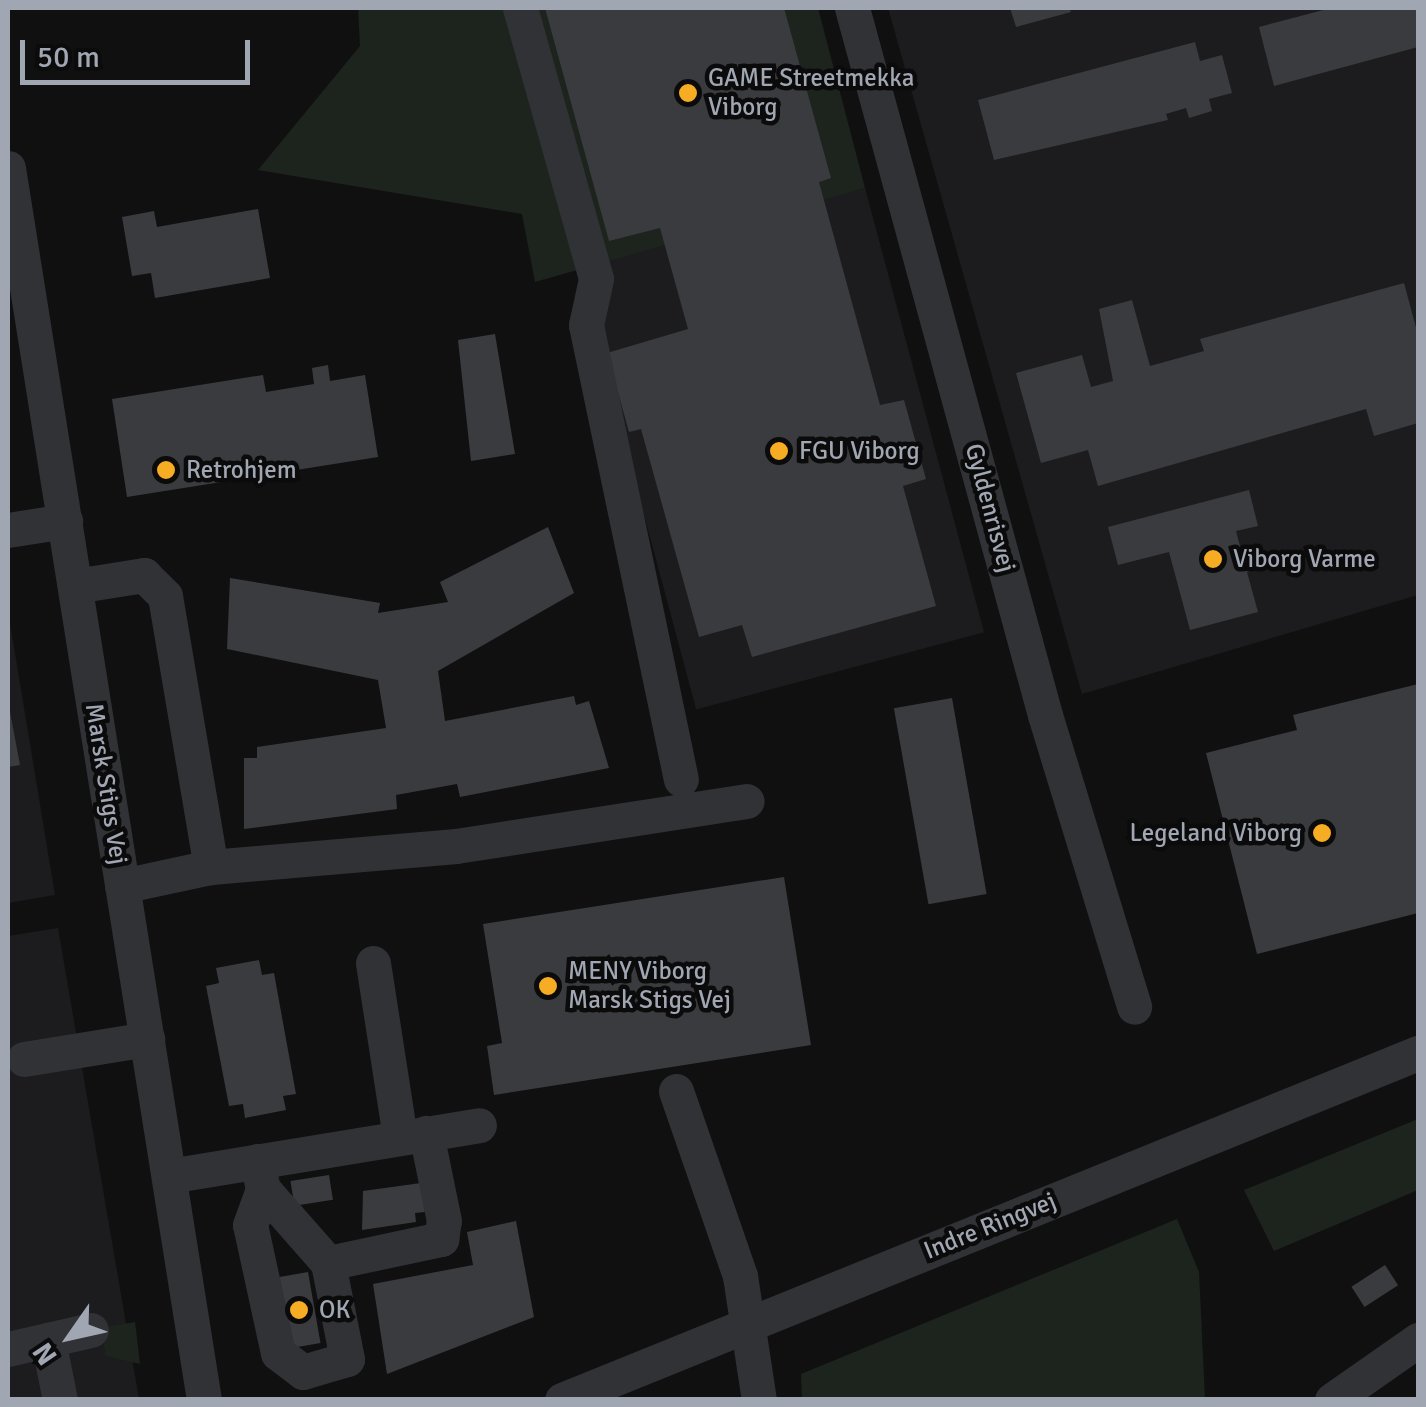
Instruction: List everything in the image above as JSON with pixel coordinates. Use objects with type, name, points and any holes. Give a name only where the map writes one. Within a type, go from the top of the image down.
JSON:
[{"type":"street","points":[[520,8],[596,279],[586,325],[680,779]]},
{"type":"street","name":"Gyldenrisvej","points":[[852,8],[1045,715],[1134,1007]]},
{"type":"street","name":"Marsk Stigs Vej","points":[[8,168],[22,352],[65,521],[204,1400]]},
{"type":"street","points":[[8,530],[65,521]]},
{"type":"street","points":[[75,586],[144,576],[165,596],[210,867]]},
{"type":"street","points":[[122,886],[210,867],[456,846],[747,802]]},
{"type":"street","points":[[328,1263],[440,1239],[444,1221],[413,1135],[372,963]]},
{"type":"street","points":[[24,1059],[148,1039]]},
{"type":"street","name":"Indre Ringvej","points":[[562,1400],[1418,1053]]},
{"type":"street","points":[[676,1091],[748,1324],[759,1400]]},
{"type":"street","points":[[169,1176],[260,1175],[413,1135],[480,1124]]},
{"type":"street","points":[[260,1175],[328,1263],[347,1359],[303,1372],[278,1354],[250,1225],[260,1175]]},
{"type":"street","points":[[8,1349],[91,1330]]},
{"type":"street","points":[[48,1340],[60,1400]]},
{"type":"street","points":[[1332,1400],[1418,1340]]},
{"type":"shaded area","points":[[358,8],[818,8],[865,188],[535,282],[522,214],[258,170],[360,46]]},
{"type":"shaded area","points":[[888,8],[1418,8],[1418,595],[1082,694]]},
{"type":"shaded area","name":"FGU Viborg","points":[[865,188],[984,632],[696,709],[577,265]]},
{"type":"shaded area","points":[[8,611],[55,895],[8,903]]},
{"type":"shaded area","points":[[58,928],[139,1399],[8,1400],[8,936]]},
{"type":"shaded area","points":[[1418,1119],[1418,1190],[1274,1251],[1244,1190]]},
{"type":"shaded area","points":[[1177,1219],[1199,1272],[1205,1399],[802,1399],[801,1374]]},
{"type":"shaded area","points":[[135,1322],[140,1364],[106,1356],[100,1328]]},
{"type":"building","name":"FGU Viborg","points":[[545,8],[784,8],[831,178],[819,182],[880,405],[904,400],[926,479],[903,486],[936,606],[752,657],[742,625],[699,637],[641,429],[629,432],[607,353],[688,329],[660,228],[609,241]]},
{"type":"building","points":[[1010,8],[1069,8],[1071,12],[1016,27]]},
{"type":"building","points":[[1331,8],[1418,8],[1418,47],[1274,86],[1259,27]]},
{"type":"building","points":[[1195,42],[1200,61],[1222,55],[1232,93],[1209,99],[1212,111],[1189,118],[1186,108],[1166,114],[1168,120],[994,160],[978,100]]},
{"type":"building","points":[[258,209],[270,278],[155,298],[151,273],[132,276],[122,217],[154,211],[157,227]]},
{"type":"building","points":[[1404,283],[1418,335],[1418,423],[1374,436],[1366,409],[1098,486],[1088,450],[1041,463],[1016,373],[1082,355],[1091,387],[1113,381],[1099,309],[1132,300],[1150,366],[1204,351],[1200,339]]},
{"type":"building","points":[[495,334],[515,454],[471,461],[458,340]]},
{"type":"building","points":[[328,365],[330,381],[365,375],[378,457],[127,497],[112,399],[263,375],[266,392],[314,384],[312,368]]},
{"type":"building","name":"Viborg Varme","points":[[1249,490],[1258,526],[1236,531],[1241,550],[1252,547],[1258,569],[1247,572],[1258,612],[1190,630],[1169,552],[1118,565],[1108,527]]},
{"type":"building","points":[[548,527],[574,593],[438,671],[445,721],[574,696],[576,705],[589,701],[609,768],[460,797],[457,784],[396,795],[397,809],[244,829],[244,758],[257,758],[257,747],[386,728],[378,680],[227,649],[230,578],[380,603],[378,613],[448,602],[440,582]]},
{"type":"building","name":"Legeland Viborg","points":[[1418,684],[1418,913],[1257,954],[1206,753],[1297,730],[1293,715]]},
{"type":"building","points":[[952,698],[987,894],[928,904],[894,708]]},
{"type":"building","points":[[8,701],[20,765],[8,767]]},
{"type":"building","points":[[784,877],[811,1045],[494,1095],[487,1046],[502,1043],[483,924]]},
{"type":"building","points":[[259,960],[262,975],[274,973],[296,1094],[283,1096],[286,1110],[245,1118],[243,1104],[229,1106],[206,986],[219,983],[216,968]]},
{"type":"building","points":[[329,1175],[333,1200],[294,1206],[290,1181]]},
{"type":"building","points":[[421,1183],[425,1212],[415,1213],[416,1222],[362,1230],[363,1191]]},
{"type":"building","points":[[516,1221],[534,1317],[387,1374],[373,1284],[473,1265],[467,1232]]},
{"type":"building","points":[[1385,1265],[1398,1285],[1365,1307],[1351,1287]]},
{"type":"building","name":"OK","points":[[308,1272],[321,1343],[292,1348],[279,1277]]},
{"type":"place","name":"GAME Streetmekka Viborg","points":[[688,93]]},
{"type":"place","name":"FGU Viborg","points":[[779,451]]},
{"type":"place","name":"Retrohjem","points":[[166,470]]},
{"type":"place","name":"Viborg Varme","points":[[1213,559]]},
{"type":"place","name":"Legeland Viborg","points":[[1322,833]]},
{"type":"place","name":"MENY Viborg Marsk Stigs Vej","points":[[548,986]]},
{"type":"place","name":"OK","points":[[299,1310]]}]
